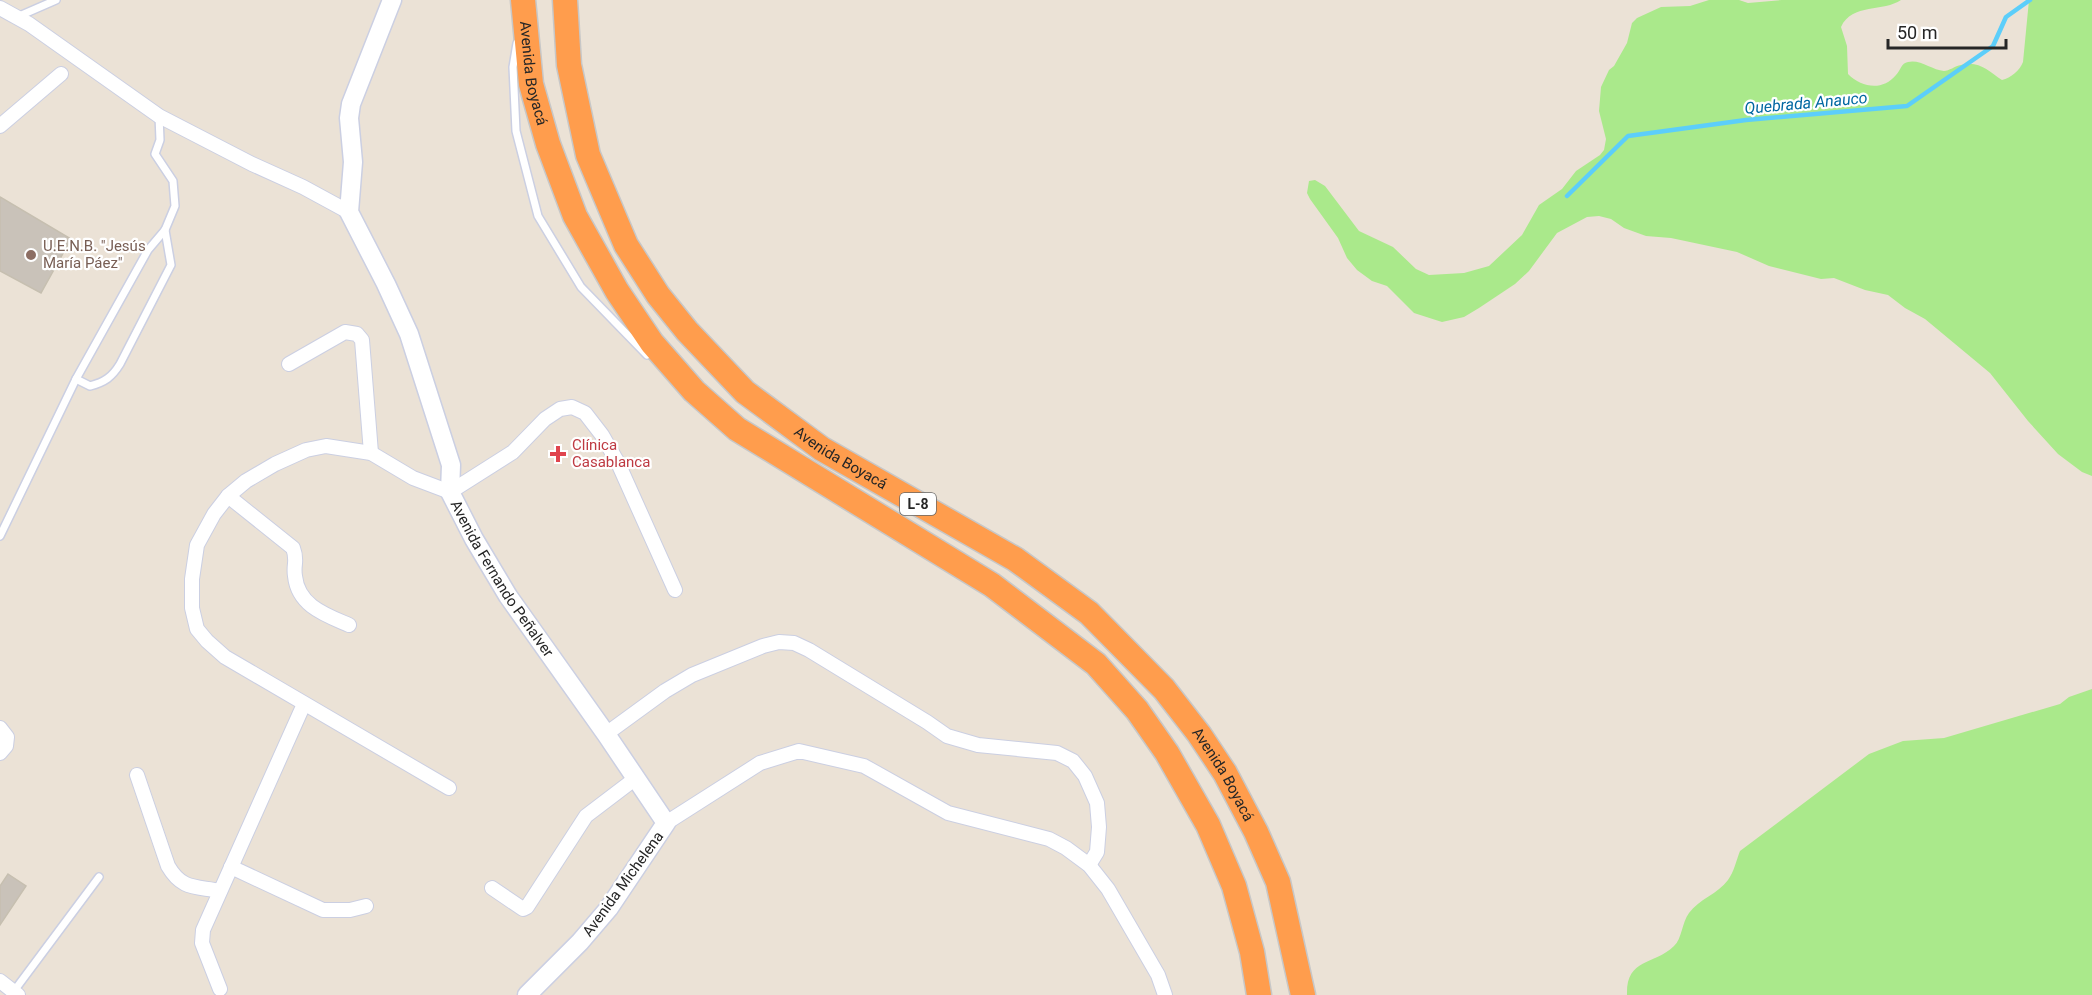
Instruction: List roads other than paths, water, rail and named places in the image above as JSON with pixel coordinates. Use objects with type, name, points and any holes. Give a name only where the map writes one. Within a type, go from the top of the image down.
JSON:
[{"type":"highway","name":"Avenida Boyacá","points":[[565,0],[569,65],[588,155],[626,246],[658,295],[687,331],[745,392],[822,449],[1015,559],[1089,613],[1164,689],[1199,734],[1225,773],[1274,872],[1304,995]]},
{"type":"highway","name":"Avenida Boyacá","points":[[523,5],[531,84],[548,144],[575,216],[623,300],[652,343],[693,391],[737,429],[992,585],[1095,664],[1137,710],[1167,753],[1208,825],[1234,886],[1252,952],[1259,995]]},
{"type":"main road","points":[[349,212],[353,162],[349,118],[351,104],[392,0]]},
{"type":"main road","name":"Avenida Fernando Peñalver","points":[[349,212],[387,284],[409,334],[451,465],[450,492],[474,539],[508,596],[606,734],[666,824]]},
{"type":"main road","name":"Avenida Michelena","points":[[527,995],[573,951],[609,908],[666,824]]},
{"type":"street","points":[[0,8],[17,17],[159,116],[349,212]]},
{"type":"street","points":[[0,126],[61,74]]},
{"type":"street","points":[[289,364],[345,332],[357,334],[362,340],[371,453]]},
{"type":"street","points":[[449,788],[225,657],[197,629],[192,608],[192,579],[198,545],[214,514],[228,496],[246,481],[275,464],[306,450],[326,446],[371,453],[413,478],[450,492],[513,452],[545,419],[560,409],[572,407],[585,413],[602,435],[618,463],[675,590]]},
{"type":"street","points":[[228,496],[293,548],[297,558],[294,572],[296,585],[303,598],[315,610],[349,625]]},
{"type":"street","points":[[606,734],[665,691],[692,675],[763,646],[779,642],[794,644],[809,650],[947,736],[978,745],[1057,753],[1073,761],[1084,776],[1097,803],[1099,827],[1097,852],[1089,865]]},
{"type":"street","points":[[220,989],[202,943],[203,930],[304,704]]},
{"type":"street","points":[[0,728],[8,737],[6,746],[0,753]]},
{"type":"street","points":[[666,824],[760,763],[799,751],[864,766],[948,813],[1049,839],[1089,865],[1108,889],[1131,927],[1158,975],[1165,995]]},
{"type":"street","points":[[137,776],[168,866],[176,878],[184,884],[220,891]]},
{"type":"street","points":[[492,888],[523,909],[527,908],[586,816],[636,778]]},
{"type":"street","points":[[231,867],[324,910],[350,910],[366,906]]},
{"type":"street","points":[[0,981],[16,993]]},
{"type":"lane","points":[[17,17],[56,0]]},
{"type":"lane","points":[[523,5],[513,67],[516,131],[538,216],[581,287],[657,363]]},
{"type":"lane","points":[[0,536],[76,379],[148,250],[165,230],[175,206],[173,181],[155,154],[160,140],[159,116]]},
{"type":"lane","points":[[76,379],[90,386],[102,383],[120,364],[171,265],[165,230]]},
{"type":"lane","points":[[663,369],[693,391]]},
{"type":"lane","points":[[16,993],[99,877]]},
{"type":"waterway","name":"Quebrada Anauco","points":[[1567,196],[1628,136],[1746,120],[1907,106],[1993,46],[2006,17],[2030,0]]},
{"type":"place","name":"U.E.N.B. \"Jesús María Páez\"","points":[[31,255]]},
{"type":"place","name":"Clínica Casablanca","points":[[558,454]]}]
